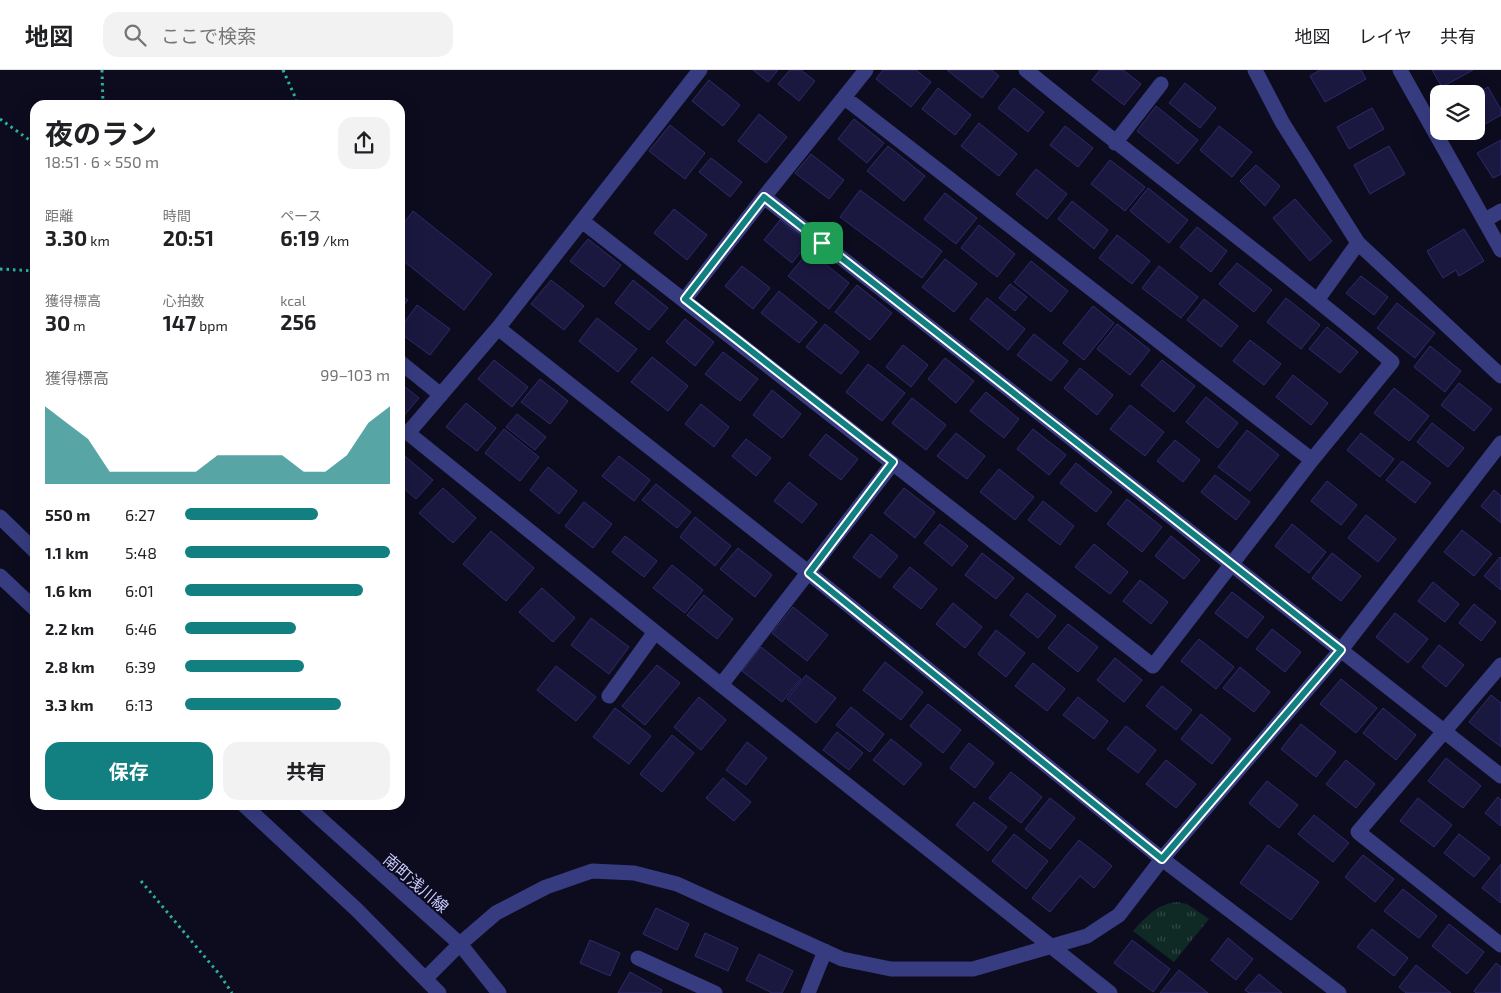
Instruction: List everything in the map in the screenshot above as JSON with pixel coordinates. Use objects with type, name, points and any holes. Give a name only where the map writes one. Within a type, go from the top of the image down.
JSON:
[{"type":"street","points":[[700,70],[498,328],[408,433],[655,632],[1110,993]]},
{"type":"street","points":[[685,299],[866,70]]},
{"type":"street","points":[[582,221],[685,299],[1153,666],[1312,460],[1392,362],[1318,299],[1115,143],[1026,70]]},
{"type":"street","points":[[1255,70],[1282,122],[1358,243],[1501,376]]},
{"type":"street","points":[[1400,70],[1501,250]]},
{"type":"street","points":[[1115,143],[1161,84]]},
{"type":"street","points":[[845,98],[1312,460]]},
{"type":"street","points":[[764,197],[1501,776]]},
{"type":"street","points":[[1485,220],[1501,211]]},
{"type":"street","points":[[1318,299],[1358,243]]},
{"type":"street","points":[[498,328],[809,573],[1162,859],[1339,993]]},
{"type":"street","points":[[405,366],[441,395]]},
{"type":"street","points":[[426,978],[460,944],[496,913],[546,887],[592,871],[634,873],[677,884],[842,959],[891,969],[973,969],[1088,936],[1119,915],[1162,859],[1341,650],[1501,443]]},
{"type":"street","points":[[722,685],[893,462]]},
{"type":"street","points":[[0,517],[30,546]]},
{"type":"street","points":[[0,576],[30,604]]},
{"type":"street","points":[[609,696],[655,632]]},
{"type":"street","points":[[1501,665],[1358,832],[1501,945]]},
{"type":"street","points":[[250,810],[426,978],[439,993]]},
{"type":"street","name":"南町浅川線","points":[[311,810],[460,944],[498,993]]},
{"type":"street","points":[[808,993],[825,951]]},
{"type":"street","points":[[638,958],[715,993]]},
{"type":"path","points":[[102,70],[103,100]]},
{"type":"path","points":[[283,70],[296,100]]},
{"type":"path","points":[[0,119],[30,140]]},
{"type":"path","points":[[0,269],[30,271]]},
{"type":"path","points":[[141,881],[220,975],[232,993]]},
{"type":"green space","points":[[1177,902],[1187,904],[1209,919],[1174,962],[1133,931],[1147,916],[1158,908]]},
{"type":"building","points":[[753,70],[778,70],[768,82]]},
{"type":"building","points":[[790,70],[801,70],[815,81],[799,101],[778,84]]},
{"type":"building","points":[[883,70],[916,70],[931,82],[911,107],[876,79]]},
{"type":"building","points":[[947,70],[992,70],[999,76],[982,98]]},
{"type":"building","points":[[1100,70],[1123,70],[1141,84],[1124,105],[1092,80]]},
{"type":"building","points":[[1320,70],[1361,70],[1366,79],[1325,102],[1310,76]]},
{"type":"building","points":[[1432,70],[1473,70],[1446,85],[1441,85]]},
{"type":"building","points":[[709,80],[740,105],[723,126],[692,101]]},
{"type":"building","points":[[1185,83],[1216,108],[1200,128],[1169,103]]},
{"type":"building","points":[[1488,87],[1501,110],[1501,115],[1485,124],[1485,89]]},
{"type":"building","points":[[938,88],[971,115],[955,135],[922,109]]},
{"type":"building","points":[[1014,88],[1044,112],[1028,132],[998,108]]},
{"type":"building","points":[[1156,106],[1198,140],[1178,164],[1137,131]]},
{"type":"building","points":[[1372,108],[1384,129],[1349,149],[1337,127]]},
{"type":"building","points":[[759,114],[787,137],[766,163],[738,141]]},
{"type":"building","points":[[854,119],[884,143],[867,163],[838,139]]},
{"type":"building","points":[[979,123],[1017,154],[999,176],[961,146]]},
{"type":"building","points":[[670,125],[705,153],[685,179],[649,151]]},
{"type":"building","points":[[1065,126],[1093,148],[1078,167],[1050,145]]},
{"type":"building","points":[[1219,126],[1252,152],[1232,177],[1200,150]]},
{"type":"building","points":[[1501,140],[1501,174],[1493,178],[1477,153]]},
{"type":"building","points":[[888,146],[925,176],[904,201],[867,171]]},
{"type":"building","points":[[1389,146],[1405,174],[1370,194],[1354,165]]},
{"type":"building","points":[[811,154],[844,180],[829,199],[795,173]]},
{"type":"building","points":[[711,158],[742,182],[730,197],[699,172]]},
{"type":"building","points":[[1110,160],[1145,187],[1125,211],[1091,184]]},
{"type":"building","points":[[1256,165],[1280,186],[1265,206],[1240,181]]},
{"type":"building","points":[[1036,169],[1067,194],[1047,219],[1016,194]]},
{"type":"building","points":[[1148,188],[1188,220],[1169,243],[1130,211]]},
{"type":"building","points":[[860,190],[942,251],[922,278],[840,217]]},
{"type":"building","points":[[945,193],[977,218],[956,244],[924,219]]},
{"type":"building","points":[[1295,199],[1332,241],[1310,261],[1273,218]]},
{"type":"building","points":[[1072,201],[1108,230],[1094,249],[1058,219]]},
{"type":"building","points":[[674,209],[707,235],[687,260],[654,233]]},
{"type":"building","points":[[413,211],[492,274],[464,310],[405,262],[405,221]]},
{"type":"building","points":[[780,220],[808,243],[792,263],[764,240]]},
{"type":"building","points":[[979,225],[1015,254],[997,277],[961,248]]},
{"type":"building","points":[[1197,227],[1227,251],[1211,272],[1180,247]]},
{"type":"building","points":[[1464,229],[1484,261],[1459,276],[1456,270],[1443,278],[1427,251]]},
{"type":"building","points":[[1117,235],[1150,261],[1132,284],[1099,258]]},
{"type":"building","points":[[588,239],[621,265],[604,287],[570,261]]},
{"type":"building","points":[[809,251],[849,283],[829,309],[788,276]]},
{"type":"building","points":[[945,259],[977,284],[954,312],[922,287]]},
{"type":"building","points":[[1031,261],[1068,291],[1051,312],[1014,282]]},
{"type":"building","points":[[1237,263],[1272,290],[1254,312],[1219,284]]},
{"type":"building","points":[[742,266],[770,288],[753,309],[725,286]]},
{"type":"building","points":[[1159,266],[1198,297],[1181,318],[1142,288]]},
{"type":"building","points":[[1361,276],[1388,297],[1374,315],[1346,293]]},
{"type":"building","points":[[551,280],[584,306],[564,330],[531,304]]},
{"type":"building","points":[[633,280],[668,308],[649,330],[615,303]]},
{"type":"building","points":[[1010,284],[1027,297],[1015,311],[999,298]]},
{"type":"building","points":[[857,285],[892,313],[870,340],[835,312]]},
{"type":"building","points":[[779,291],[817,322],[799,343],[761,313]]},
{"type":"building","points":[[987,298],[1025,329],[1008,350],[970,319]]},
{"type":"building","points":[[1286,298],[1320,325],[1301,349],[1267,322]]},
{"type":"building","points":[[1204,299],[1238,326],[1221,347],[1187,320]]},
{"type":"building","points":[[1397,303],[1435,333],[1415,358],[1377,328]]},
{"type":"building","points":[[417,305],[450,329],[430,355],[405,337],[405,321]]},
{"type":"building","points":[[1093,306],[1114,323],[1084,360],[1063,343]]},
{"type":"building","points":[[597,318],[637,349],[618,372],[579,341]]},
{"type":"building","points":[[685,319],[714,342],[695,366],[666,342]]},
{"type":"building","points":[[825,324],[859,352],[841,374],[806,347]]},
{"type":"building","points":[[1117,324],[1150,350],[1130,375],[1097,349]]},
{"type":"building","points":[[1327,327],[1358,352],[1340,373],[1309,349]]},
{"type":"building","points":[[1034,334],[1068,361],[1051,381],[1017,355]]},
{"type":"building","points":[[1250,340],[1281,364],[1264,385],[1233,361]]},
{"type":"building","points":[[903,345],[928,365],[911,387],[886,367]]},
{"type":"building","points":[[1430,346],[1461,371],[1445,392],[1414,367]]},
{"type":"building","points":[[723,352],[758,379],[740,401],[705,374]]},
{"type":"building","points":[[652,357],[688,386],[668,411],[631,382]]},
{"type":"building","points":[[945,358],[974,381],[956,403],[928,379]]},
{"type":"building","points":[[494,360],[528,387],[512,407],[478,379]]},
{"type":"building","points":[[1162,360],[1195,386],[1174,412],[1141,385]]},
{"type":"building","points":[[868,364],[905,393],[882,421],[846,392]]},
{"type":"building","points":[[1080,368],[1113,395],[1097,415],[1064,388]]},
{"type":"building","points":[[1293,375],[1328,403],[1311,425],[1276,397]]},
{"type":"building","points":[[540,379],[568,401],[550,424],[521,402]]},
{"type":"building","points":[[1459,383],[1492,409],[1474,431],[1441,405]]},
{"type":"building","points":[[405,387],[419,398],[405,414]]},
{"type":"building","points":[[1394,388],[1429,416],[1409,441],[1374,413]]},
{"type":"building","points":[[772,390],[801,414],[782,438],[753,415]]},
{"type":"building","points":[[986,392],[1019,419],[1004,438],[970,411]]},
{"type":"building","points":[[1206,397],[1238,423],[1218,448],[1186,422]]},
{"type":"building","points":[[912,398],[946,425],[926,450],[892,423]]},
{"type":"building","points":[[466,403],[496,428],[477,451],[446,427]]},
{"type":"building","points":[[701,404],[729,427],[714,447],[685,424]]},
{"type":"building","points":[[1130,405],[1164,432],[1145,456],[1110,429]]},
{"type":"building","points":[[517,414],[546,437],[535,450],[506,427]]},
{"type":"building","points":[[1432,423],[1464,448],[1448,467],[1417,442]]},
{"type":"building","points":[[504,429],[539,457],[520,481],[485,453]]},
{"type":"building","points":[[1033,429],[1066,455],[1049,475],[1017,449]]},
{"type":"building","points":[[1247,430],[1279,455],[1250,491],[1218,467]]},
{"type":"building","points":[[956,433],[985,456],[967,479],[937,456]]},
{"type":"building","points":[[1361,433],[1394,459],[1380,477],[1347,450]]},
{"type":"building","points":[[826,434],[858,459],[841,480],[809,455]]},
{"type":"building","points":[[746,439],[771,458],[756,476],[732,456]]},
{"type":"building","points":[[1175,440],[1200,460],[1183,482],[1157,461]]},
{"type":"building","points":[[405,456],[433,480],[416,499],[405,489]]},
{"type":"building","points":[[619,456],[650,480],[634,501],[602,476]]},
{"type":"building","points":[[1402,461],[1431,483],[1415,503],[1386,480]]},
{"type":"building","points":[[1076,463],[1112,492],[1096,512],[1060,483]]},
{"type":"building","points":[[548,467],[577,491],[559,514],[530,490]]},
{"type":"building","points":[[999,469],[1034,497],[1015,520],[980,492]]},
{"type":"building","points":[[1215,475],[1250,502],[1236,520],[1201,492]]},
{"type":"building","points":[[1327,481],[1357,505],[1341,525],[1311,501]]},
{"type":"building","points":[[789,482],[817,504],[802,523],[774,501]]},
{"type":"building","points":[[656,484],[691,512],[677,528],[642,500]]},
{"type":"building","points":[[443,488],[476,518],[453,543],[419,513]]},
{"type":"building","points":[[904,488],[935,512],[915,538],[884,513]]},
{"type":"building","points":[[1494,490],[1501,496],[1501,523],[1481,506]]},
{"type":"building","points":[[1127,499],[1162,527],[1142,552],[1107,524]]},
{"type":"building","points":[[1043,501],[1074,526],[1060,545],[1028,520]]},
{"type":"building","points":[[584,502],[612,524],[593,548],[565,526]]},
{"type":"building","points":[[1366,515],[1396,539],[1378,562],[1348,538]]},
{"type":"building","points":[[695,517],[731,546],[715,566],[680,537]]},
{"type":"building","points":[[940,524],[968,546],[952,566],[924,543]]},
{"type":"building","points":[[1292,524],[1326,552],[1309,573],[1275,546]]},
{"type":"building","points":[[1462,530],[1492,554],[1474,576],[1444,552]]},
{"type":"building","points":[[491,531],[534,568],[506,601],[463,564]]},
{"type":"building","points":[[871,534],[898,556],[880,578],[853,557]]},
{"type":"building","points":[[625,536],[657,561],[644,577],[612,552]]},
{"type":"building","points":[[1171,536],[1200,560],[1184,579],[1155,556]]},
{"type":"building","points":[[1094,544],[1128,572],[1110,594],[1075,567]]},
{"type":"building","points":[[738,548],[772,575],[755,597],[720,569]]},
{"type":"building","points":[[982,553],[1014,578],[996,599],[965,575]]},
{"type":"building","points":[[1332,553],[1361,576],[1341,601],[1312,578]]},
{"type":"building","points":[[1501,558],[1501,590],[1484,576]]},
{"type":"building","points":[[672,565],[703,590],[685,613],[653,588]]},
{"type":"building","points":[[910,567],[937,589],[921,609],[893,587]]},
{"type":"building","points":[[1140,580],[1168,602],[1151,624],[1123,601]]},
{"type":"building","points":[[1433,582],[1459,604],[1445,622],[1418,601]]},
{"type":"building","points":[[542,588],[575,618],[553,642],[519,612]]},
{"type":"building","points":[[1232,592],[1264,617],[1247,638],[1215,613]]},
{"type":"building","points":[[1027,593],[1056,616],[1038,638],[1010,615]]},
{"type":"building","points":[[704,595],[733,619],[717,639],[687,615]]},
{"type":"building","points":[[953,603],[982,627],[965,648],[936,624]]},
{"type":"building","points":[[1474,604],[1496,622],[1481,641],[1459,623]]},
{"type":"building","points":[[793,607],[828,635],[807,661],[772,633]]},
{"type":"building","points":[[1395,613],[1428,639],[1408,663],[1376,637]]},
{"type":"building","points":[[591,618],[629,647],[609,674],[571,645]]},
{"type":"building","points":[[1068,624],[1098,647],[1078,672],[1048,648]]},
{"type":"building","points":[[1272,629],[1301,652],[1285,672],[1256,649]]},
{"type":"building","points":[[996,630],[1025,653],[1006,677],[978,654]]},
{"type":"building","points":[[1199,639],[1234,667],[1216,689],[1181,661]]},
{"type":"building","points":[[1439,645],[1464,665],[1446,687],[1422,667]]},
{"type":"building","points":[[761,647],[801,679],[782,702],[742,671]]},
{"type":"building","points":[[1115,658],[1142,680],[1124,702],[1097,680]]},
{"type":"building","points":[[885,662],[923,692],[901,720],[863,690]]},
{"type":"building","points":[[1033,663],[1065,689],[1047,711],[1015,686]]},
{"type":"building","points":[[657,665],[680,683],[645,725],[622,706]]},
{"type":"building","points":[[556,666],[596,697],[576,721],[537,690]]},
{"type":"building","points":[[1240,667],[1270,692],[1254,712],[1223,688]]},
{"type":"building","points":[[806,675],[836,698],[816,723],[787,699]]},
{"type":"building","points":[[1341,679],[1377,708],[1356,733],[1320,704]]},
{"type":"building","points":[[1162,686],[1192,710],[1176,730],[1146,706]]},
{"type":"building","points":[[1491,695],[1501,703],[1501,747],[1469,722]]},
{"type":"building","points":[[699,697],[726,720],[701,750],[674,727]]},
{"type":"building","points":[[1078,697],[1108,721],[1094,739],[1063,715]]},
{"type":"building","points":[[928,704],[961,730],[943,753],[910,726]]},
{"type":"building","points":[[851,707],[884,734],[870,752],[836,725]]},
{"type":"building","points":[[615,708],[651,736],[629,764],[593,737]]},
{"type":"building","points":[[1383,708],[1416,735],[1396,760],[1363,733]]},
{"type":"building","points":[[1201,714],[1231,739],[1212,764],[1181,739]]},
{"type":"building","points":[[1301,724],[1336,752],[1316,777],[1281,749]]},
{"type":"building","points":[[1126,726],[1156,750],[1138,773],[1107,749]]},
{"type":"building","points":[[837,732],[863,753],[849,770],[823,750]]},
{"type":"building","points":[[672,735],[694,753],[662,792],[640,774]]},
{"type":"building","points":[[891,739],[922,764],[904,785],[873,760]]},
{"type":"building","points":[[747,742],[767,758],[746,785],[726,770]]},
{"type":"building","points":[[969,743],[994,763],[975,788],[950,768]]},
{"type":"building","points":[[1446,758],[1481,786],[1463,808],[1428,781]]},
{"type":"building","points":[[1166,760],[1196,784],[1176,808],[1146,784]]},
{"type":"building","points":[[1346,760],[1375,784],[1356,808],[1326,784]]},
{"type":"building","points":[[1011,772],[1042,797],[1021,823],[989,798]]},
{"type":"building","points":[[723,778],[751,802],[734,821],[706,798]]},
{"type":"building","points":[[1267,781],[1298,805],[1279,828],[1249,803]]},
{"type":"building","points":[[1498,797],[1501,800],[1501,826],[1485,813]]},
{"type":"building","points":[[1050,798],[1075,818],[1050,849],[1025,829]]},
{"type":"building","points":[[1418,798],[1452,825],[1434,847],[1400,821]]},
{"type":"building","points":[[974,802],[1007,827],[988,851],[956,825]]},
{"type":"building","points":[[1314,815],[1349,843],[1333,862],[1298,834]]},
{"type":"building","points":[[1014,834],[1048,861],[1026,889],[992,861]]},
{"type":"building","points":[[1459,834],[1490,858],[1474,877],[1444,853]]},
{"type":"building","points":[[1079,840],[1112,866],[1094,888],[1080,876],[1050,912],[1032,898]]},
{"type":"building","points":[[1268,845],[1319,882],[1291,920],[1240,883]]},
{"type":"building","points":[[1363,855],[1394,879],[1375,902],[1345,877]]},
{"type":"building","points":[[1501,864],[1501,903],[1482,888]]},
{"type":"building","points":[[1403,889],[1437,916],[1419,938],[1384,911]]},
{"type":"building","points":[[656,908],[689,924],[677,950],[643,934]]},
{"type":"building","points":[[1449,924],[1484,952],[1467,974],[1432,946]]},
{"type":"building","points":[[1372,929],[1408,958],[1394,976],[1357,947]]},
{"type":"building","points":[[705,933],[738,948],[728,971],[695,956]]},
{"type":"building","points":[[1228,938],[1253,959],[1236,980],[1211,960]]},
{"type":"building","points":[[590,940],[620,953],[610,976],[580,963]]},
{"type":"building","points":[[1132,940],[1170,969],[1153,992],[1114,963]]},
{"type":"building","points":[[759,954],[793,971],[782,993],[772,993],[746,980]]},
{"type":"building","points":[[1496,963],[1501,967],[1501,993],[1476,993],[1474,991]]},
{"type":"building","points":[[1416,965],[1451,993],[1406,993],[1399,987]]},
{"type":"building","points":[[1179,970],[1208,993],[1160,993]]},
{"type":"building","points":[[630,972],[662,990],[661,993],[618,993]]},
{"type":"building","points":[[1259,974],[1282,993],[1249,993],[1245,990]]},
{"type":"route","points":[[764,197],[822,243],[1341,650],[1162,859],[809,573],[893,462],[685,299],[764,197]]}]
